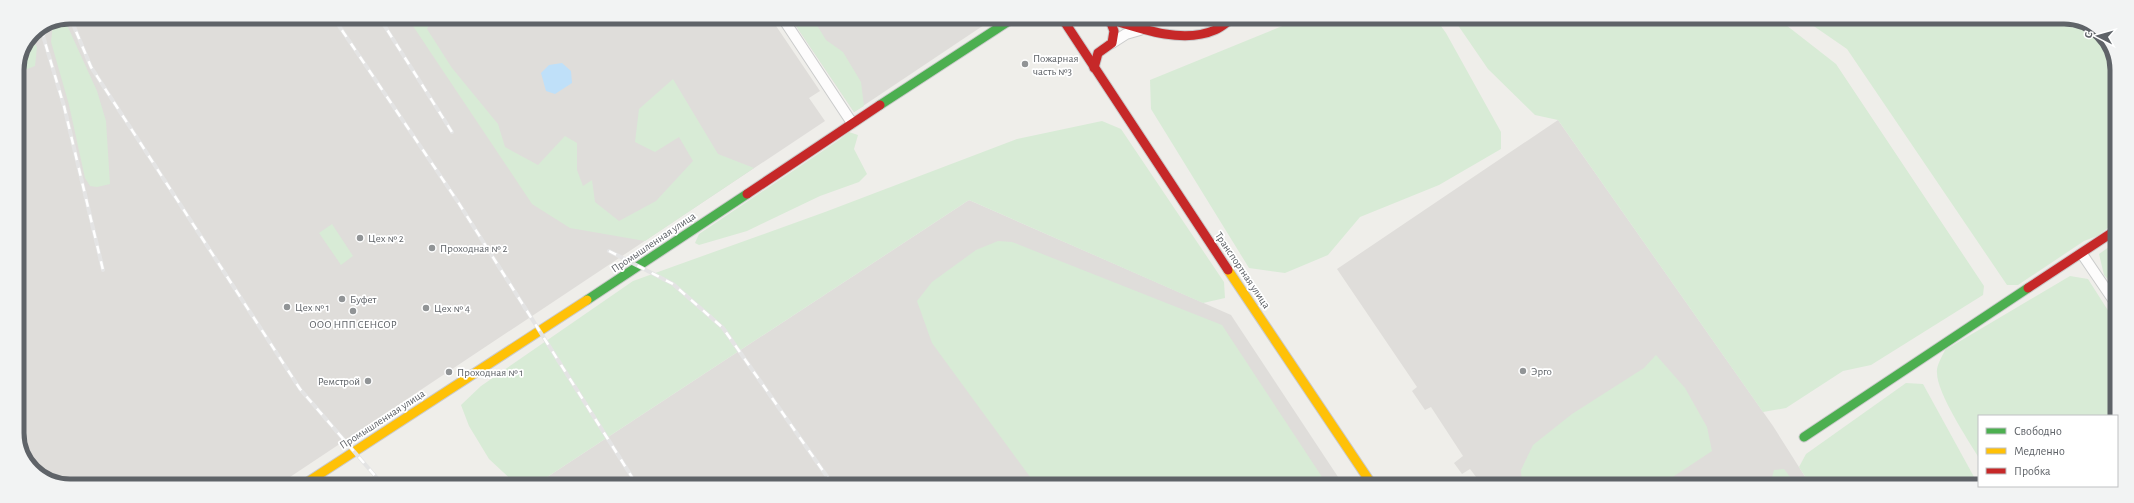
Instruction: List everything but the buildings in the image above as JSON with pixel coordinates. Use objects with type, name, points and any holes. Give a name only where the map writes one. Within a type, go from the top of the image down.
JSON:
[{"type":"street","points":[[787,24],[852,123]]},
{"type":"street","name":"Промышленная улица","points":[[312,479],[379,434],[651,259],[852,123],[1006,24]]},
{"type":"street","name":"Транспортная улица","points":[[1066,24],[1368,479]]},
{"type":"street","points":[[1111,24],[1114,31],[1112,43]]},
{"type":"street","points":[[1124,24],[1140,30],[1174,35],[1213,31],[1224,24]]},
{"type":"street","points":[[1094,68],[1098,53],[1126,34],[1140,30]]},
{"type":"street","points":[[1083,50],[1098,53]]},
{"type":"street","points":[[1804,437],[2110,234]]},
{"type":"street","points":[[2082,254],[2110,295]]},
{"type":"shaded area","points":[[70,24],[775,24],[820,91],[809,98],[825,121],[287,479],[70,479],[52,476],[39,468],[27,451],[24,436],[24,70],[27,52],[32,44],[37,37],[52,27]]},
{"type":"shaded area","points":[[795,24],[986,24],[854,112]]},
{"type":"shaded area","points":[[1558,120],[1773,426],[1807,479],[1478,479],[1470,469],[1462,474],[1454,463],[1463,456],[1431,407],[1425,410],[1412,391],[1417,387],[1337,269]]},
{"type":"shaded area","points":[[969,200],[1231,315],[1339,479],[544,479]]},
{"type":"green space","points":[[413,24],[430,24],[427,29],[452,68],[498,124],[505,147],[538,165],[565,136],[577,143],[577,170],[583,186],[592,180],[595,202],[619,221],[656,201],[693,161],[679,137],[655,152],[635,142],[639,109],[673,79],[718,154],[754,168],[645,241],[570,228],[532,204]]},
{"type":"green space","points":[[795,24],[816,24],[826,40],[843,52],[861,82],[864,106],[854,112]]},
{"type":"green space","points":[[1287,24],[1439,24],[1446,33],[1501,132],[1501,149],[1439,185],[1360,217],[1328,255],[1285,273],[1249,268],[1151,109],[1150,80]]},
{"type":"green space","points":[[1457,24],[1785,24],[1836,64],[1984,286],[1983,295],[1871,365],[1843,371],[1786,408],[1763,412],[1558,120],[1535,115],[1488,69]]},
{"type":"green space","points":[[1811,24],[2064,24],[2082,27],[2092,33],[2099,39],[2107,52],[2110,67],[2110,226],[2097,236],[2084,241],[2018,285],[2007,285],[1847,49]]},
{"type":"green space","points":[[67,25],[97,91],[106,121],[110,184],[97,187],[90,186],[85,178],[69,105],[51,42],[53,27]]},
{"type":"green space","points":[[33,42],[37,47],[35,66],[24,70],[27,52]]},
{"type":"green space","points":[[1102,121],[1121,129],[1224,282],[1225,298],[1203,303],[969,200],[544,479],[511,479],[489,459],[469,426],[461,405],[481,386],[633,281],[825,212],[1017,139]]},
{"type":"green space","points":[[849,132],[858,135],[854,149],[867,174],[859,182],[820,196],[747,231],[699,245],[695,243],[699,234]]},
{"type":"green space","points":[[332,224],[353,256],[341,265],[319,233]]},
{"type":"green space","points":[[998,241],[1012,242],[1222,325],[1323,479],[1032,479],[932,343],[917,301],[932,282],[976,250]]},
{"type":"green space","points":[[2110,246],[2110,282],[2104,275],[2099,254]]},
{"type":"green space","points":[[2070,276],[2088,279],[2110,314],[2110,415],[1978,415],[1978,456],[1947,404],[1938,382],[1937,367],[1945,350]]},
{"type":"green space","points":[[1656,355],[1685,388],[1707,427],[1712,451],[1670,479],[1522,479],[1521,470],[1533,445],[1572,414],[1644,368]]},
{"type":"green space","points":[[1906,383],[1923,384],[1975,479],[1807,479],[1799,467],[1806,454]]},
{"type":"green space","points":[[1784,469],[1792,479],[1772,479],[1774,470]]},
{"type":"water","points":[[562,63],[571,71],[572,83],[555,94],[546,91],[541,73],[549,65]]},
{"type":"railway","points":[[73,24],[91,67],[300,389],[378,479]]},
{"type":"railway","points":[[338,24],[458,202],[633,479]]},
{"type":"railway","points":[[383,24],[452,132]]},
{"type":"railway","points":[[42,33],[64,106],[103,270]]},
{"type":"railway","points":[[609,251],[673,284],[723,328],[829,479]]},
{"type":"traffic: fast","points":[[880,105],[1004,24]]},
{"type":"traffic: fast","points":[[587,300],[747,194]]},
{"type":"traffic: fast","points":[[1804,437],[2028,288]]},
{"type":"traffic: slow","points":[[1228,270],[1368,479]]},
{"type":"traffic: slow","points":[[312,479],[587,300]]},
{"type":"traffic: jam","points":[[1066,24],[1228,270]]},
{"type":"traffic: jam","points":[[1094,68],[1098,53],[1112,43],[1114,31],[1111,24]]},
{"type":"traffic: jam","points":[[1126,24],[1162,34],[1189,36],[1215,30],[1225,24]]},
{"type":"traffic: jam","points":[[747,194],[880,105]]},
{"type":"traffic: jam","points":[[2028,288],[2110,234]]},
{"type":"place","name":"Пожарная часть №3","points":[[1025,64]]},
{"type":"place","name":"Цех № 2","points":[[360,238]]},
{"type":"place","name":"Проходная № 2","points":[[432,248]]},
{"type":"place","name":"Буфет","points":[[342,299]]},
{"type":"place","name":"Цех № 1","points":[[287,307]]},
{"type":"place","name":"Цех № 4","points":[[426,308]]},
{"type":"place","name":"ООО НПП СЕНСОР","points":[[353,311]]},
{"type":"place","name":"Эрго","points":[[1523,371]]},
{"type":"place","name":"Проходная № 1","points":[[449,372]]},
{"type":"place","name":"Ремстрой","points":[[368,381]]}]
